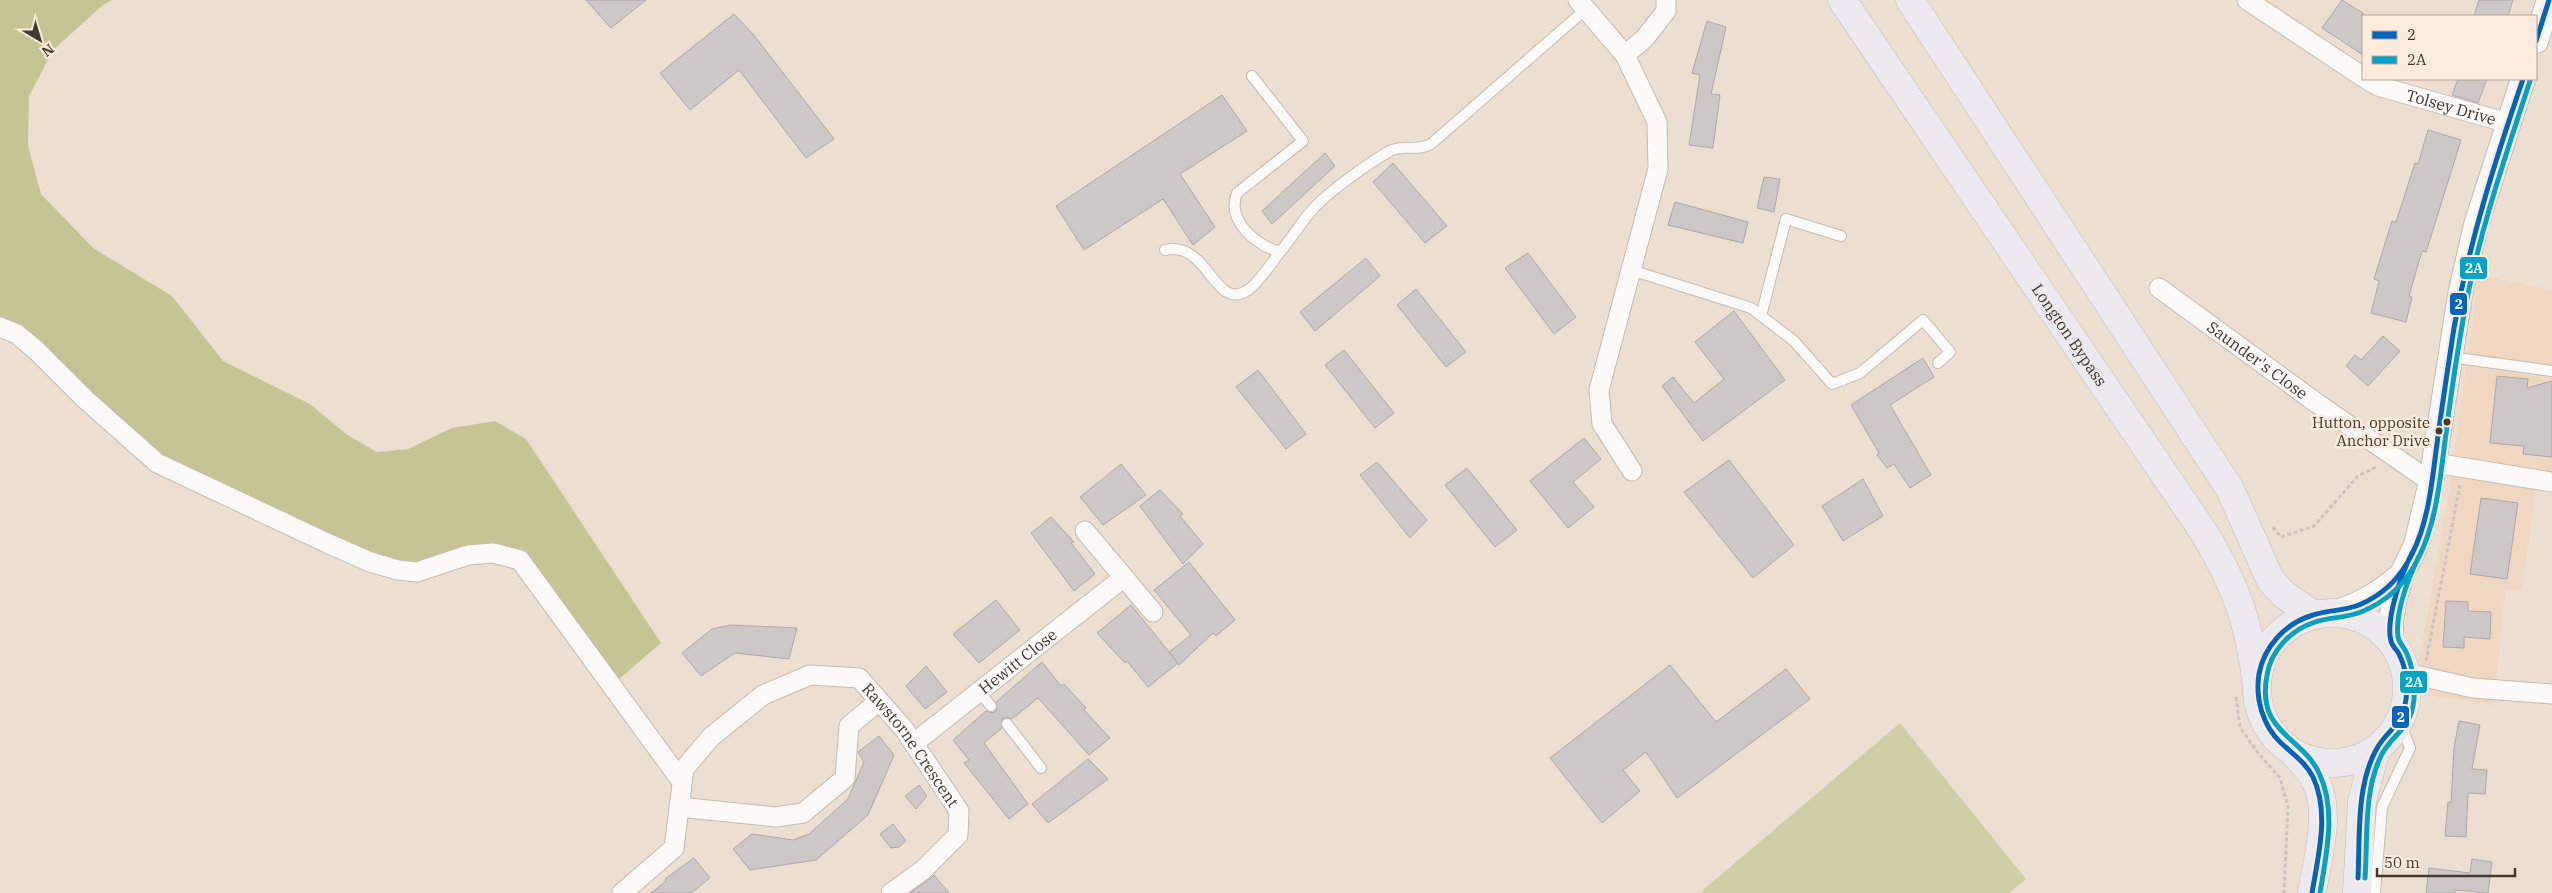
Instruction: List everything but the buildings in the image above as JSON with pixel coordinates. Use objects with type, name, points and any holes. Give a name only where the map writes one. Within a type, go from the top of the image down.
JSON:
[{"type":"highway","name":"Longton Bypass","points":[[1842,0],[2205,534],[2229,576],[2243,611],[2252,647],[2246,689]]},
{"type":"highway","points":[[1910,0],[2230,489],[2270,579],[2283,594],[2324,614]]},
{"type":"highway","points":[[2294,753],[2314,761],[2336,763],[2356,758],[2376,749],[2400,722],[2414,675],[2391,641],[2375,626],[2356,616],[2324,614],[2291,625],[2273,642],[2246,689],[2259,707],[2267,725],[2279,741],[2294,753],[2314,778],[2321,801],[2322,828],[2312,893]]},
{"type":"highway","points":[[2357,893],[2362,801],[2376,749]]},
{"type":"street","points":[[1625,55],[1645,38],[1666,12],[1666,0]]},
{"type":"street","points":[[2247,0],[2362,76]]},
{"type":"street","points":[[2537,38],[2550,0]]},
{"type":"street","points":[[1582,5],[1625,55],[1658,122],[1658,170],[1599,390],[1602,424],[1632,471]]},
{"type":"street","name":"Tolsey Drive","points":[[2368,80],[2378,86],[2508,123]]},
{"type":"street","points":[[2391,641],[2390,621],[2402,574],[2416,545],[2433,472],[2460,295],[2476,225],[2523,80]]},
{"type":"street","name":"Saunder's Close","points":[[2159,288],[2394,457],[2433,472]]},
{"type":"street","points":[[0,327],[16,334],[37,351],[85,399],[157,463],[327,543],[370,562],[398,570],[417,572],[468,555],[493,553],[520,560],[682,782]]},
{"type":"street","points":[[2433,472],[2463,467],[2552,482]]},
{"type":"street","points":[[1085,531],[1153,612]]},
{"type":"street","points":[[2324,614],[2361,604],[2383,591],[2402,574]]},
{"type":"street","name":"Hewitt Close","points":[[914,743],[1123,578]]},
{"type":"street","name":"Rawstorne Crescent","points":[[622,893],[674,848],[684,768],[711,736],[762,694],[810,675],[859,678],[914,743],[959,810],[958,835],[923,870],[891,893]]},
{"type":"street","points":[[2414,675],[2473,688],[2552,694]]},
{"type":"street","points":[[679,807],[776,817],[803,813],[845,778],[849,726],[879,701]]},
{"type":"lane","points":[[1165,250],[1177,247],[1187,252],[1205,268],[1228,294],[1236,295],[1248,290],[1313,209],[1365,166],[1392,150],[1402,147],[1421,149],[1431,144],[1582,5]]},
{"type":"lane","points":[[1252,76],[1303,141],[1237,193],[1234,202],[1233,210],[1249,233],[1262,245],[1280,252]]},
{"type":"lane","points":[[1761,316],[1786,219],[1841,236]]},
{"type":"lane","points":[[1631,270],[1751,308],[1794,340],[1832,384],[1860,373],[1923,320],[1950,352],[1938,363]]},
{"type":"lane","points":[[2450,357],[2552,371]]},
{"type":"lane","points":[[979,692],[991,706]]},
{"type":"lane","points":[[2375,893],[2382,807],[2410,748],[2400,722]]},
{"type":"lane","points":[[1006,724],[1040,768]]},
{"type":"path","points":[[2270,523],[2282,537],[2314,526],[2358,476],[2394,457]]},
{"type":"path","points":[[2414,675],[2463,467]]},
{"type":"path","points":[[2246,689],[2240,727],[2258,753],[2280,778],[2288,806],[2284,893]]},
{"type":"shaded area","points":[[0,0],[112,0],[103,5],[53,50],[29,96],[28,146],[41,194],[93,248],[172,296],[223,361],[310,404],[346,434],[377,452],[408,449],[452,428],[495,421],[526,439],[661,643],[618,680],[528,559],[425,564],[377,559],[162,458],[14,323],[0,318]]},
{"type":"shaded area","points":[[2479,275],[2552,290],[2552,489],[2536,487],[2522,590],[2505,590],[2494,705],[2433,696],[2419,661],[2449,491]]},
{"type":"shaded area","points":[[1900,723],[2026,879],[2009,893],[1704,893],[1702,891]]},
{"type":"transit line","name":"2","points":[[2537,38],[2549,0]]},
{"type":"transit line","name":"2","points":[[2312,893],[2322,820],[2318,791],[2307,767],[2269,729],[2259,702],[2259,674],[2271,645],[2285,630],[2313,615],[2359,605],[2376,596],[2397,578],[2408,562],[2418,541],[2429,500],[2454,328],[2467,265],[2493,171],[2523,80]]},
{"type":"transit line","name":"2A","points":[[2320,893],[2327,848],[2328,802],[2319,773],[2311,760],[2282,732],[2268,709],[2265,694],[2269,666],[2278,649],[2298,630],[2315,622],[2361,612],[2379,603],[2401,584],[2418,559],[2429,531],[2436,502],[2463,320],[2476,260],[2492,200],[2530,81]]},
{"type":"transit line","name":"2","points":[[2358,878],[2360,812],[2365,780],[2376,750],[2398,722],[2406,699],[2407,682],[2405,670],[2399,654],[2392,643],[2390,621],[2396,596],[2412,553]]},
{"type":"transit line","name":"2A","points":[[2365,878],[2369,799],[2376,768],[2382,754],[2406,724],[2414,699],[2412,670],[2409,659],[2398,637],[2398,617],[2403,595],[2419,556]]},
{"type":"place","name":"Hutton, opposite Anchor Drive","points":[[2439,431]]}]
